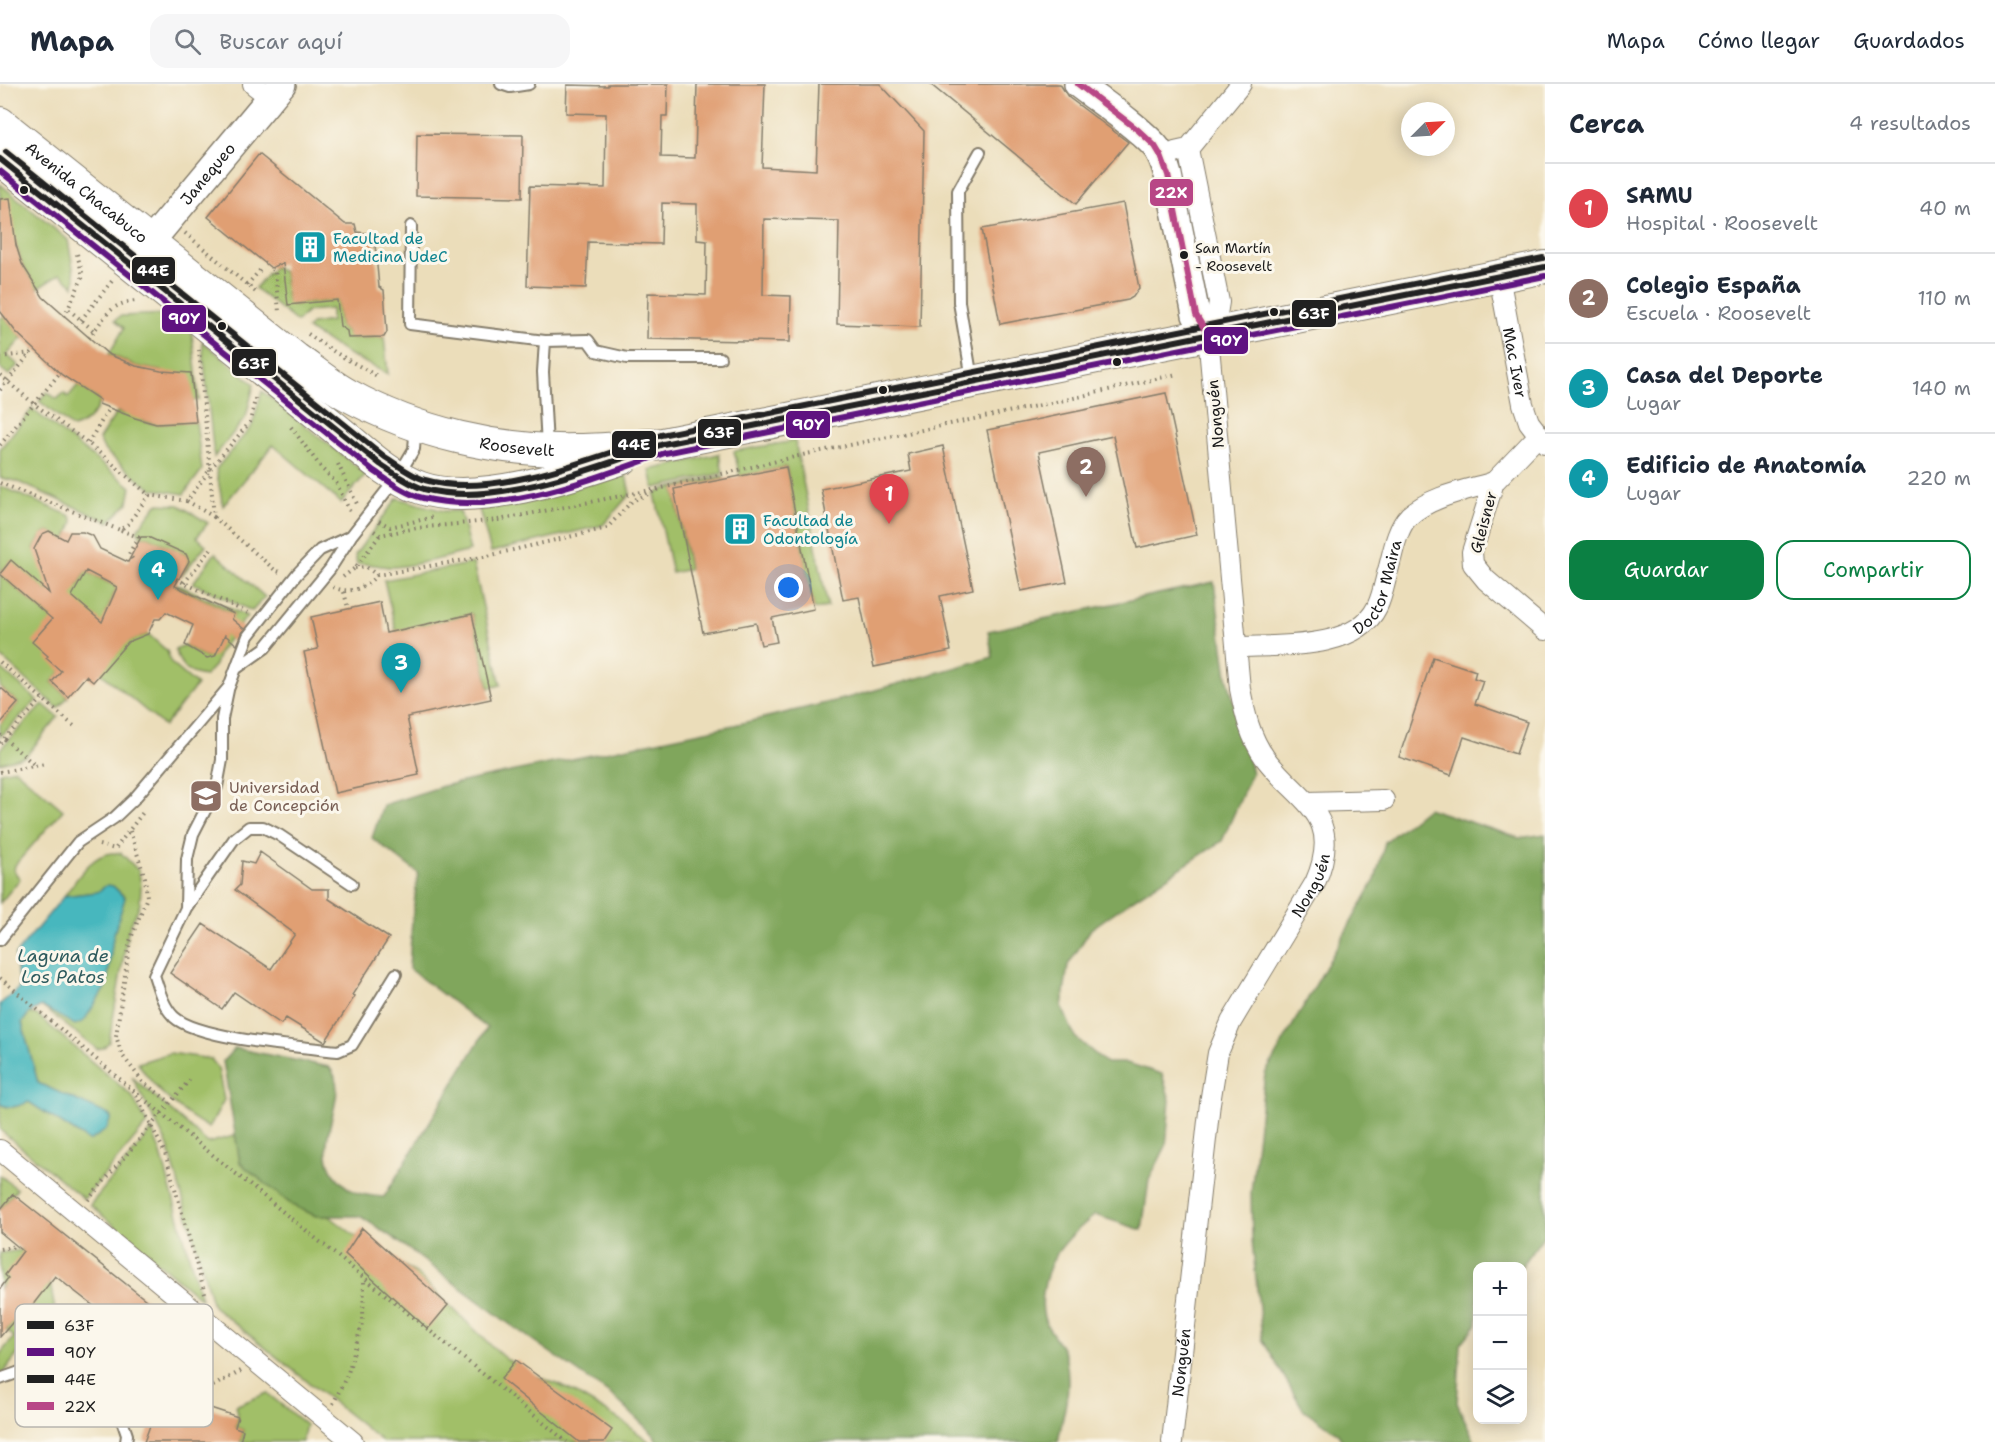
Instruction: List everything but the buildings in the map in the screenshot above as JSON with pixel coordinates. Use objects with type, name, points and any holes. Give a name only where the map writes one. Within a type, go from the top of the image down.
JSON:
[{"type":"main road","points":[[1084,86],[1156,146],[1161,156],[1168,175],[1196,315],[1208,335]]},
{"type":"main road","name":"Janequeo","points":[[142,250],[269,89]]},
{"type":"main road","name":"Avenida Chacabuco","points":[[0,123],[335,428],[398,476]]},
{"type":"main road","name":"Avenida Chacabuco","points":[[0,159],[142,250],[324,379],[412,435]]},
{"type":"main road","name":"Roosevelt","points":[[398,476],[422,489],[437,492],[467,493],[504,490],[581,472],[663,444],[1545,267]]},
{"type":"main road","name":"Roosevelt","points":[[412,435],[470,439],[547,450],[663,444]]},
{"type":"street","points":[[1156,146],[1172,152],[1188,149],[1241,84]]},
{"type":"street","points":[[1188,149],[1219,302],[1216,320],[1208,335]]},
{"type":"street","name":"Mac Iver","points":[[1499,276],[1523,404],[1529,422],[1542,439]]},
{"type":"street","name":"Nonguén","points":[[1172,1442],[1210,1103],[1218,1053],[1242,1001],[1314,883],[1320,870],[1325,838],[1323,826],[1308,802],[1277,772],[1253,740],[1240,689],[1208,335]]},
{"type":"street","name":"Gleisner","points":[[1542,439],[1494,482],[1472,552],[1473,564],[1486,580],[1545,630]]},
{"type":"street","name":"Doctor Maira","points":[[1237,647],[1315,643],[1340,637],[1355,629],[1377,609],[1393,552],[1407,518],[1418,509],[1436,501],[1494,482]]},
{"type":"street","points":[[1308,802],[1384,800]]},
{"type":"street","points":[[0,1150],[186,1304]]},
{"type":"street","points":[[213,1326],[353,1442]]},
{"type":"lane","points":[[501,84],[510,87],[529,84]]},
{"type":"lane","points":[[972,381],[959,302],[958,191],[980,152]]},
{"type":"lane","points":[[411,226],[410,324],[545,341],[588,340],[596,351],[627,358],[720,358]]},
{"type":"lane","points":[[545,341],[543,372],[547,450]]},
{"type":"lane","points":[[237,669],[265,648],[319,582],[351,536],[398,476],[412,435]]},
{"type":"lane","points":[[186,908],[187,859],[194,834],[217,787],[222,760],[222,719],[229,687],[248,636],[297,574],[320,550],[351,536]]},
{"type":"lane","points":[[0,940],[78,843],[114,818],[134,799],[229,687]]},
{"type":"lane","points":[[352,884],[279,835],[262,827],[249,827],[234,839],[186,908],[154,975],[162,1000],[174,1017],[193,1028],[216,1034],[338,1051],[352,1046],[396,974]]},
{"type":"lane","points":[[0,1379],[15,1374]]},
{"type":"lane","points":[[125,1428],[126,1442]]},
{"type":"path","points":[[81,320],[142,250],[247,285],[263,298]]},
{"type":"path","points":[[247,285],[261,268]]},
{"type":"path","points":[[272,269],[275,270],[279,312]]},
{"type":"path","points":[[271,305],[287,318]]},
{"type":"path","points":[[63,316],[68,309]]},
{"type":"path","points":[[303,330],[336,353],[376,376]]},
{"type":"path","points":[[89,338],[94,332]]},
{"type":"path","points":[[198,341],[214,517]]},
{"type":"path","points":[[0,357],[32,351],[0,390]]},
{"type":"path","points":[[0,445],[60,373]]},
{"type":"path","points":[[319,582],[344,592],[370,583],[377,575],[483,557],[607,528],[632,501],[662,488],[731,475],[796,456],[1177,374]]},
{"type":"path","points":[[0,375],[34,404],[88,443],[149,495],[187,501],[214,517],[276,571],[297,574]]},
{"type":"path","points":[[187,501],[211,468],[250,422],[257,392]]},
{"type":"path","points":[[88,443],[110,409]]},
{"type":"path","points":[[0,483],[138,537],[129,554],[133,560]]},
{"type":"path","points":[[120,530],[128,524],[149,495]]},
{"type":"path","points":[[184,583],[211,549]]},
{"type":"path","points":[[355,568],[366,567],[377,575]]},
{"type":"path","points":[[176,579],[249,614]]},
{"type":"path","points":[[344,592],[348,608]]},
{"type":"path","points":[[0,662],[75,728]]},
{"type":"path","points":[[0,743],[42,699]]},
{"type":"path","points":[[0,735],[36,766]]},
{"type":"path","points":[[0,772],[45,765]]},
{"type":"path","points":[[130,830],[145,878],[147,897],[130,941],[116,1036],[122,1055],[143,1082],[170,1102]]},
{"type":"path","points":[[0,978],[160,1113],[567,1442]]},
{"type":"path","points":[[77,1214],[192,1077]]},
{"type":"path","points":[[135,1092],[165,1153],[206,1304]]},
{"type":"path","points":[[0,1249],[17,1246]]},
{"type":"path","points":[[326,1419],[348,1373],[363,1320],[364,1278]]},
{"type":"path","points":[[213,1386],[244,1369]]},
{"type":"green space","points":[[0,184],[68,240],[75,279],[74,286],[60,274],[37,289],[22,264],[16,245],[0,223]]},
{"type":"green space","points":[[274,267],[284,272],[287,300],[290,305],[337,300],[340,326],[347,331],[349,338],[384,337],[388,374],[350,355],[307,329],[312,324],[331,321],[331,309],[308,311],[297,322],[255,288]]},
{"type":"green space","points":[[168,314],[192,334],[199,400],[193,401],[161,371],[136,366],[109,354],[124,328],[115,320],[121,316]]},
{"type":"green space","points":[[4,316],[22,338],[7,355],[18,365],[9,375],[0,368],[0,319]]},
{"type":"green space","points":[[202,341],[254,384],[246,417],[214,457]]},
{"type":"green space","points":[[78,385],[100,400],[90,417],[73,428],[39,401],[47,392],[57,399],[64,393],[68,397]]},
{"type":"green space","points":[[262,391],[366,474],[341,503],[273,445],[223,506],[216,469],[252,426]]},
{"type":"green space","points":[[128,403],[144,421],[156,424],[196,422],[202,470],[184,494],[153,489],[105,451],[99,439],[117,412],[123,414]]},
{"type":"green space","points":[[32,409],[131,487],[128,503],[109,522],[16,481],[0,478],[0,449]]},
{"type":"green space","points":[[795,441],[828,607],[814,609],[786,467],[740,476],[734,451]]},
{"type":"green space","points":[[719,454],[723,473],[654,488],[650,470]]},
{"type":"green space","points":[[626,475],[630,494],[603,525],[491,552],[479,509]]},
{"type":"green space","points":[[723,476],[724,479],[674,489],[689,569],[672,573],[655,494],[665,489]]},
{"type":"green space","points":[[0,486],[71,516],[73,522],[66,540],[49,531],[42,534],[34,549],[78,585],[86,571],[117,587],[106,613],[112,633],[129,641],[148,634],[167,651],[171,663],[197,685],[164,726],[101,673],[61,604],[11,561],[0,573]]},
{"type":"green space","points":[[397,498],[444,511],[460,511],[470,551],[403,566],[357,564],[355,555]]},
{"type":"green space","points":[[157,504],[179,505],[208,523],[197,537],[206,545],[181,576],[189,561],[186,554],[148,537],[141,537],[137,530]]},
{"type":"green space","points":[[215,553],[265,597],[252,611],[193,583]]},
{"type":"green space","points":[[473,563],[501,685],[489,688],[472,614],[396,631],[384,580]]},
{"type":"green space","points":[[0,574],[83,646],[52,682],[68,697],[58,708],[0,656]]},
{"type":"green space","points":[[1214,582],[1227,676],[1252,773],[1222,841],[1091,929],[1068,965],[1062,1007],[1075,1037],[1106,1063],[1127,1063],[1162,1074],[1170,1100],[1166,1146],[1149,1180],[1142,1230],[1095,1215],[1063,1246],[1054,1258],[1048,1273],[1042,1300],[1044,1318],[1063,1351],[1068,1371],[1066,1402],[1058,1442],[657,1442],[654,1435],[614,1397],[508,1323],[392,1237],[360,1216],[316,1216],[292,1205],[240,1163],[223,1061],[235,1048],[329,1067],[335,1078],[337,1091],[328,1133],[328,1162],[335,1175],[351,1190],[384,1197],[487,1028],[409,969],[418,873],[372,838],[383,805],[443,786],[734,725],[847,698],[993,657],[988,631]]},
{"type":"green space","points":[[174,583],[247,616],[219,652],[215,665],[205,676],[185,668],[175,649],[185,645],[207,658],[234,614],[173,585]]},
{"type":"green space","points":[[0,668],[37,700],[0,737],[0,724],[18,703],[0,687]]},
{"type":"green space","points":[[43,704],[58,717],[26,756],[0,763],[0,749]]},
{"type":"green space","points":[[15,769],[63,810],[15,865],[14,871],[20,879],[0,903],[0,772]]},
{"type":"green space","points":[[1427,808],[1519,838],[1545,834],[1545,1234],[1525,1262],[1473,1262],[1473,1329],[1461,1344],[1457,1403],[1475,1442],[1343,1442],[1337,1433],[1303,1409],[1262,1339],[1252,1240],[1251,1192],[1265,1074],[1375,880],[1385,842]]},
{"type":"green space","points":[[112,853],[121,853],[139,871],[140,904],[128,931],[109,1042],[103,1048],[97,1049],[41,1006],[53,1012],[100,995],[107,985],[113,937],[125,897],[113,886],[97,892],[64,896],[91,863],[97,858]]},
{"type":"green space","points":[[29,1013],[37,1015],[132,1096],[147,1124],[84,1199],[0,1130],[0,1104],[11,1107],[29,1102],[89,1141],[111,1118],[109,1115],[38,1083],[22,1023]]},
{"type":"green space","points":[[170,1053],[211,1059],[218,1068],[224,1100],[209,1128],[169,1100],[138,1063]]},
{"type":"green space","points":[[132,1077],[208,1143],[237,1135],[271,1171],[359,1239],[416,1273],[501,1355],[525,1371],[568,1389],[622,1421],[650,1442],[383,1442],[213,1306],[168,1146]]},
{"type":"green space","points":[[152,1130],[161,1154],[201,1299],[90,1205]]},
{"type":"green space","points":[[0,1175],[17,1189],[0,1210]]},
{"type":"green space","points":[[22,1250],[29,1255],[0,1289],[0,1253]]},
{"type":"green space","points":[[50,1282],[54,1304],[30,1304]]},
{"type":"green space","points":[[15,1320],[15,1358],[0,1377],[0,1354],[14,1337],[6,1330]]},
{"type":"green space","points":[[267,1393],[306,1425],[302,1442],[240,1442],[243,1430],[235,1427],[238,1417],[235,1406]]},
{"type":"water","name":"Laguna de Los Patos","points":[[107,885],[113,886],[125,898],[113,937],[107,985],[84,1021],[75,1025],[41,1006],[29,1013],[22,1023],[38,1083],[109,1115],[111,1118],[106,1130],[89,1141],[29,1102],[11,1107],[0,1104],[0,1004],[19,988],[15,955],[64,896],[97,892]]},
{"type":"transit line","name":"22X","points":[[1078,84],[1138,130],[1155,146],[1161,156],[1168,175],[1196,315],[1208,335]]},
{"type":"transit line","name":"44E","points":[[6,152],[385,457],[420,478],[452,485],[512,480],[576,464],[661,435],[1543,258]]},
{"type":"transit line","name":"63F","points":[[0,159],[380,464],[418,487],[452,494],[481,493],[545,483],[663,444],[1545,267]]},
{"type":"transit line","name":"90Y","points":[[0,171],[374,471],[410,494],[452,503],[514,499],[577,483],[665,453],[1545,276]]},
{"type":"place","name":"Facultad de Medicina UdeC","points":[[310,247]]},
{"type":"place","name":"San Martín - Roosevelt","points":[[1184,255]]},
{"type":"place","name":"Colegio España","points":[[1086,497]]},
{"type":"place","name":"SAMU","points":[[889,524]]},
{"type":"place","name":"Facultad de Odontología","points":[[740,529]]},
{"type":"place","name":"Edificio de Anatomía","points":[[158,600]]},
{"type":"place","name":"Casa del Deporte","points":[[401,693]]},
{"type":"place","name":"Universidad de Concepción","points":[[206,796]]}]
